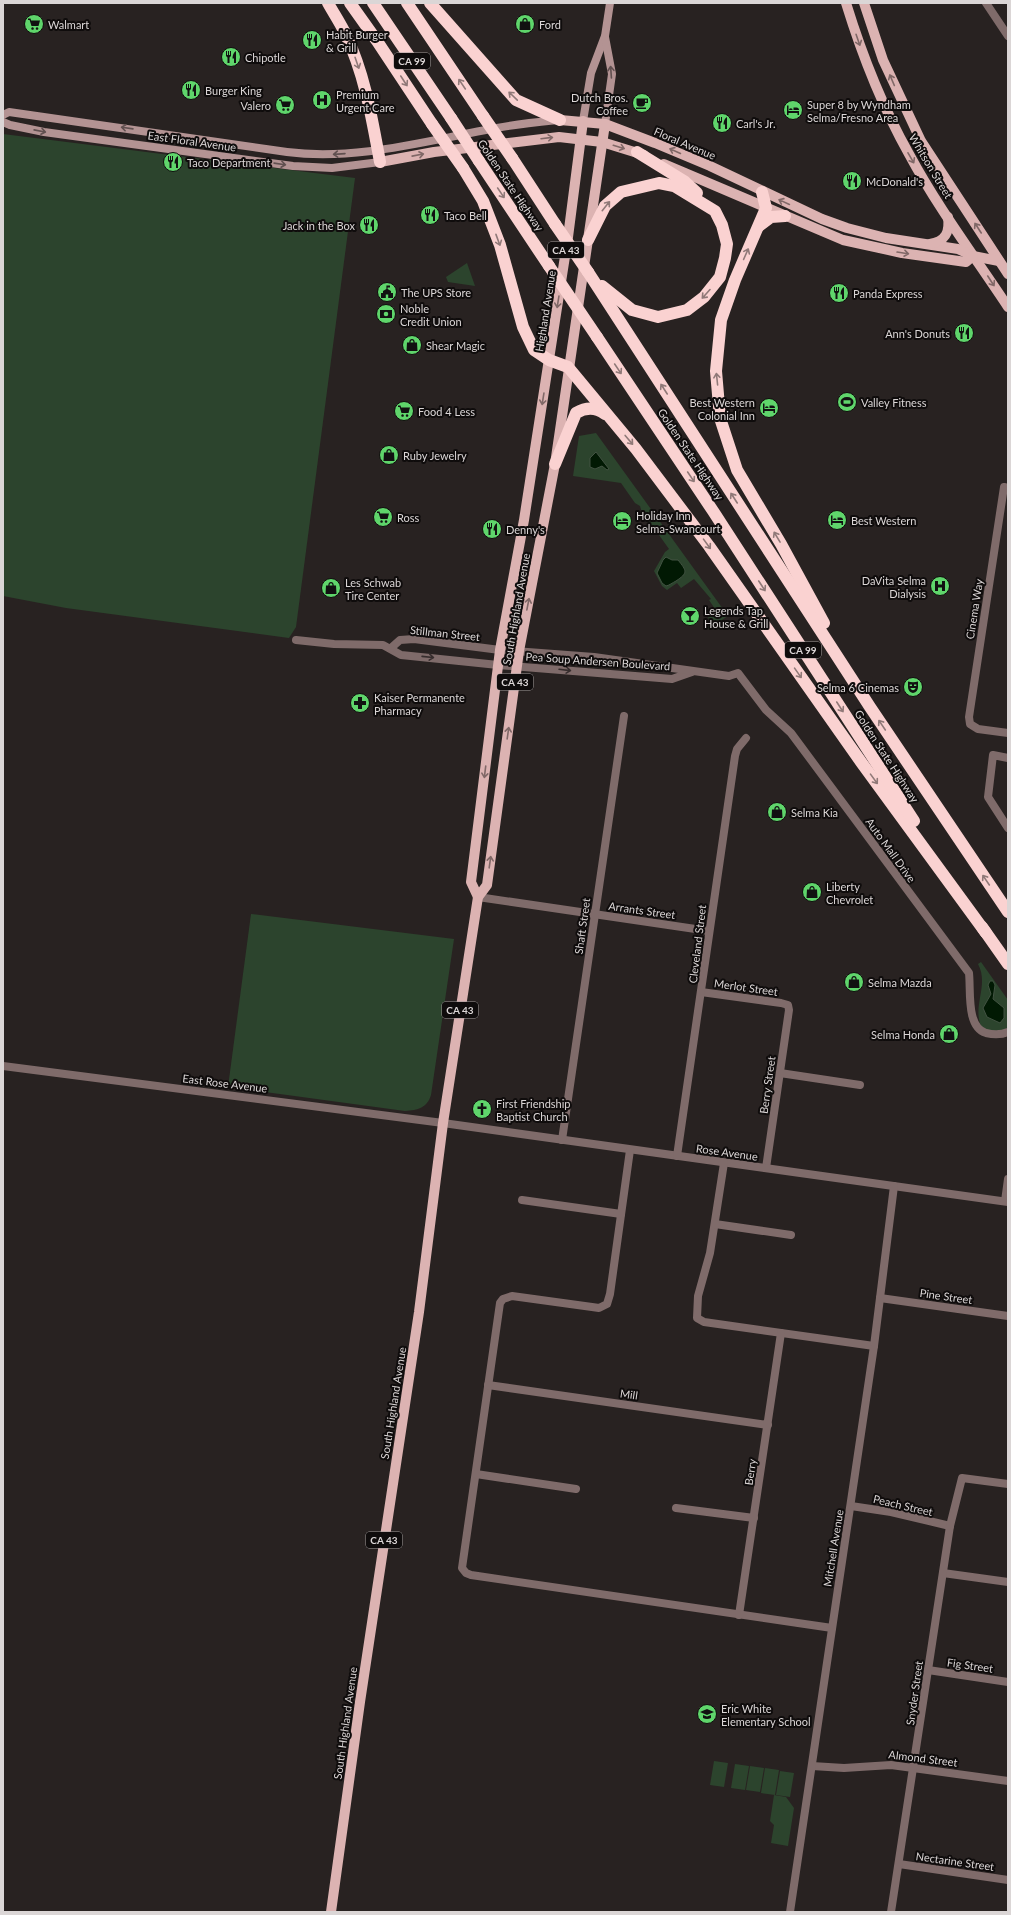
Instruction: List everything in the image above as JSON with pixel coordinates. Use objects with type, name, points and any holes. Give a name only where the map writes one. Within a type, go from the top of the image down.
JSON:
[{"type":"highway","points":[[328,3],[346,34],[354,54],[369,102],[380,162]]},
{"type":"highway","points":[[350,3],[463,168],[483,201],[500,245],[523,327],[534,350],[549,360],[568,367],[665,486],[861,762],[986,933]]},
{"type":"highway","name":"Golden State Highway","points":[[373,3],[717,518],[986,933],[1008,964]]},
{"type":"highway","name":"Golden State Highway","points":[[407,3],[555,224],[588,272],[606,295],[870,707],[1008,912]]},
{"type":"highway","points":[[430,3],[516,100],[560,120]]},
{"type":"highway","points":[[606,295],[632,310],[658,317],[687,310],[704,297],[720,277],[725,258],[727,244],[722,225],[715,210],[684,181],[637,152]]},
{"type":"highway","points":[[588,240],[605,206],[621,192],[642,186],[659,183],[674,186],[715,210]]},
{"type":"highway","points":[[762,192],[766,208],[735,280],[721,320],[716,371],[720,418],[737,470],[781,544],[870,707]]},
{"type":"highway","points":[[758,226],[771,217],[785,216]]},
{"type":"highway","points":[[555,464],[576,413],[584,409],[594,409],[599,410],[611,419]]},
{"type":"main road","name":"Whitson Street","points":[[846,3],[864,57],[893,124],[913,161],[1008,308]]},
{"type":"main road","name":"Whitson Street","points":[[864,3],[883,60],[921,141],[1004,261],[1008,274]]},
{"type":"main road","name":"Floral Avenue","points":[[560,120],[605,124],[668,148],[822,219],[847,228],[886,238],[958,249],[973,256],[1004,261]]},
{"type":"main road","name":"Highland Avenue","points":[[524,520],[549,360],[583,121]]},
{"type":"main road","name":"Highland Avenue","points":[[555,464],[568,367],[605,124]]},
{"type":"main road","name":"Floral Avenue","points":[[380,162],[434,152],[559,137],[602,142],[637,152],[817,230],[864,246],[966,262],[973,256]]},
{"type":"main road","points":[[928,244],[942,240],[946,236],[948,217]]},
{"type":"main road","name":"South Highland Avenue","points":[[331,1912],[360,1702],[419,1312],[443,1123],[478,897],[487,885],[519,651],[555,464]]},
{"type":"main road","name":"South Highland Avenue","points":[[478,897],[471,882],[500,650],[524,520]]},
{"type":"street","name":"Highland Avenue","points":[[583,121],[591,73],[605,36],[610,3]]},
{"type":"street","points":[[986,3],[1008,36]]},
{"type":"street","name":"Highland Avenue","points":[[605,36],[612,74],[605,124]]},
{"type":"street","name":"East Floral Avenue","points":[[3,114],[9,112],[298,154],[337,154],[378,150]]},
{"type":"street","name":"Floral Avenue","points":[[378,150],[498,128],[560,120]]},
{"type":"street","name":"East Floral Avenue","points":[[3,122],[10,125],[44,132],[293,166],[332,168],[380,162]]},
{"type":"street","name":"Cinema Way","points":[[1008,488],[1004,487],[1005,497],[969,717],[970,724],[978,729],[1008,733]]},
{"type":"street","name":"Stillman Street","points":[[391,648],[400,640],[414,639],[500,650]]},
{"type":"street","points":[[296,640],[334,644],[382,645],[391,648],[401,655],[498,665]]},
{"type":"street","name":"Pea Soup Andersen Boulevard","points":[[500,650],[594,656],[729,676],[738,673]]},
{"type":"street","name":"Pea Soup Andersen Boulevard","points":[[498,665],[672,679],[695,671]]},
{"type":"street","name":"Auto Mall Drive","points":[[738,673],[766,710],[791,733],[969,973],[972,1014],[975,1025],[980,1030],[989,1033],[1002,1034],[1008,1032]]},
{"type":"street","name":"Shaft Street","points":[[562,1140],[624,716]]},
{"type":"street","name":"Cleveland Street","points":[[677,1156],[735,756],[737,749],[746,738]]},
{"type":"street","points":[[1008,758],[993,755],[988,793],[989,800],[1008,828]]},
{"type":"street","name":"Arrants Street","points":[[478,897],[709,931]]},
{"type":"street","name":"Merlot Street","points":[[701,992],[788,1005]]},
{"type":"street","name":"Berry Street","points":[[766,1168],[789,1010],[788,1005]]},
{"type":"street","name":"East Rose Avenue","points":[[3,1066],[443,1123]]},
{"type":"street","points":[[780,1073],[860,1085]]},
{"type":"street","name":"Rose Avenue","points":[[443,1123],[1006,1201]]},
{"type":"street","points":[[630,1150],[610,1294],[607,1304],[598,1308],[518,1296],[503,1299],[500,1303],[462,1564],[463,1570],[466,1573],[832,1628]]},
{"type":"street","points":[[724,1163],[716,1224],[710,1253],[698,1296],[697,1318],[704,1322],[874,1346]]},
{"type":"street","points":[[1006,1201],[1008,1179]]},
{"type":"street","name":"Mitchell Avenue","points":[[790,1912],[874,1346],[894,1186]]},
{"type":"street","points":[[522,1200],[621,1214]]},
{"type":"street","points":[[716,1224],[791,1235]]},
{"type":"street","name":"Pine Street","points":[[880,1298],[1008,1316]]},
{"type":"street","name":"Berry","points":[[739,1615],[781,1333]]},
{"type":"street","name":"Mill","points":[[488,1385],[768,1425]]},
{"type":"street","points":[[476,1474],[576,1488]]},
{"type":"street","name":"Snyder Street","points":[[891,1912],[950,1526],[962,1478],[1008,1484]]},
{"type":"street","name":"Peach Street","points":[[851,1506],[891,1512],[950,1526]]},
{"type":"street","points":[[676,1508],[754,1518]]},
{"type":"street","points":[[943,1573],[1008,1582]]},
{"type":"street","name":"Fig Street","points":[[928,1670],[1008,1682]]},
{"type":"street","name":"Almond Street","points":[[812,1766],[837,1768],[882,1764],[914,1767],[1008,1781]]},
{"type":"street","name":"Nectarine Street","points":[[899,1864],[1008,1880]]},
{"type":"shaded area","points":[[3,134],[355,178],[296,627],[289,638],[66,608],[3,596]]},
{"type":"shaded area","points":[[467,263],[475,286],[448,282],[446,277]]},
{"type":"shaded area","points":[[596,433],[728,616],[708,629],[704,623],[709,619],[707,615],[715,609],[709,600],[711,599],[694,579],[681,588],[677,583],[667,590],[662,586],[654,571],[665,552],[669,549],[654,528],[644,520],[640,506],[635,503],[621,483],[573,476],[579,436]]},
{"type":"shaded area","points":[[596,452],[609,469],[607,470],[602,466],[595,469],[590,467],[590,458]]},
{"type":"shaded area","points":[[666,557],[672,560],[678,560],[685,572],[683,576],[666,586],[662,583],[657,573]]},
{"type":"shaded area","points":[[251,914],[454,939],[431,1095],[424,1106],[418,1109],[405,1111],[228,1087]]},
{"type":"shaded area","points":[[981,962],[1008,1000],[1008,1027],[1001,1032],[983,1030],[980,1022],[978,1014],[982,980],[978,964]]},
{"type":"shaded area","points":[[990,981],[993,981],[995,985],[993,999],[1004,1008],[1004,1018],[1000,1023],[987,1017],[983,1008],[991,994],[988,985]]},
{"type":"shaded area","points":[[714,1761],[728,1763],[724,1787],[710,1785]]},
{"type":"shaded area","points":[[735,1764],[749,1766],[745,1790],[731,1788]]},
{"type":"shaded area","points":[[750,1766],[764,1768],[760,1792],[746,1790]]},
{"type":"shaded area","points":[[765,1768],[779,1770],[775,1795],[761,1793]]},
{"type":"shaded area","points":[[780,1771],[794,1773],[790,1797],[776,1795]]},
{"type":"shaded area","points":[[774,1795],[786,1797],[794,1808],[788,1846],[771,1843],[774,1825],[770,1821]]},
{"type":"place","name":"Walmart","points":[[34,24]]},
{"type":"place","name":"Ford","points":[[525,24]]},
{"type":"place","name":"Habit Burger & Grill","points":[[312,40]]},
{"type":"place","name":"Chipotle","points":[[231,57]]},
{"type":"place","name":"Burger King","points":[[191,90]]},
{"type":"place","name":"Premium Urgent Care","points":[[322,100]]},
{"type":"place","name":"Dutch Bros. Coffee","points":[[642,103]]},
{"type":"place","name":"Valero","points":[[285,105]]},
{"type":"place","name":"Super 8 by Wyndham Selma/Fresno Area","points":[[793,110]]},
{"type":"place","name":"Carl's Jr.","points":[[722,123]]},
{"type":"place","name":"Taco Department","points":[[173,162]]},
{"type":"place","name":"McDonald's","points":[[852,181]]},
{"type":"place","name":"Taco Bell","points":[[430,215]]},
{"type":"place","name":"Jack in the Box","points":[[369,225]]},
{"type":"place","name":"The UPS Store","points":[[387,292]]},
{"type":"place","name":"Panda Express","points":[[839,293]]},
{"type":"place","name":"Noble Credit Union","points":[[386,314]]},
{"type":"place","name":"Ann's Donuts","points":[[964,333]]},
{"type":"place","name":"Shear Magic","points":[[412,345]]},
{"type":"place","name":"Valley Fitness","points":[[847,402]]},
{"type":"place","name":"Best Western Colonial Inn","points":[[769,408]]},
{"type":"place","name":"Food 4 Less","points":[[404,411]]},
{"type":"place","name":"Ruby Jewelry","points":[[389,455]]},
{"type":"place","name":"Ross","points":[[383,517]]},
{"type":"place","name":"Best Western","points":[[837,520]]},
{"type":"place","name":"Holiday Inn Selma-Swancourt","points":[[622,521]]},
{"type":"place","name":"Denny's","points":[[492,529]]},
{"type":"place","name":"DaVita Selma Dialysis","points":[[940,586]]},
{"type":"place","name":"Les Schwab Tire Center","points":[[331,588]]},
{"type":"place","name":"Legends Tap House & Grill","points":[[690,616]]},
{"type":"place","name":"Selma 6 Cinemas","points":[[913,687]]},
{"type":"place","name":"Kaiser Permanente Pharmacy","points":[[360,703]]},
{"type":"place","name":"Selma Kia","points":[[777,812]]},
{"type":"place","name":"Liberty Chevrolet","points":[[812,892]]},
{"type":"place","name":"Selma Mazda","points":[[854,982]]},
{"type":"place","name":"Selma Honda","points":[[949,1034]]},
{"type":"place","name":"First Friendship Baptist Church","points":[[482,1109]]},
{"type":"place","name":"Eric White Elementary School","points":[[707,1714]]}]
